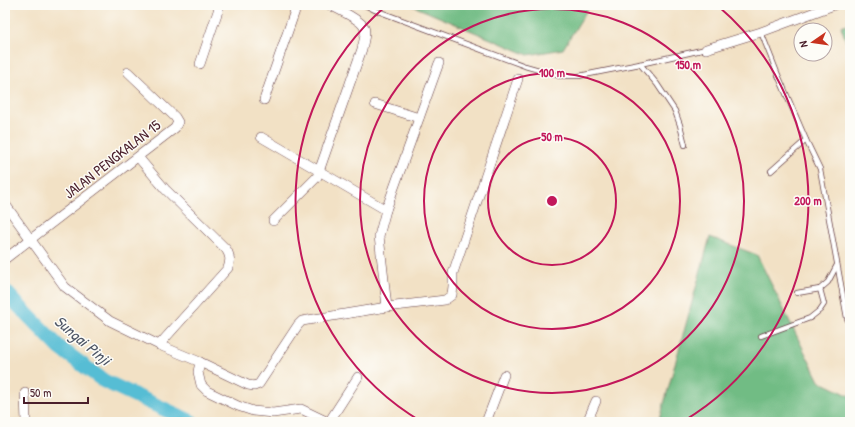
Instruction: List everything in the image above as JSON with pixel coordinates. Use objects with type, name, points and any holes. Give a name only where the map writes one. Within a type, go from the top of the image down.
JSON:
[{"type":"street","points":[[200,64],[220,5]]},
{"type":"street","points":[[264,100],[297,5]]},
{"type":"street","points":[[273,220],[317,177],[360,56],[365,33],[364,28],[359,22],[330,5]]},
{"type":"street","points":[[706,49],[761,32],[834,5]]},
{"type":"street","points":[[387,307],[379,236],[386,210],[439,64]]},
{"type":"street","name":"JALAN PENGKALAN 15","points":[[5,259],[175,128],[178,122],[175,117],[128,72]]},
{"type":"street","points":[[5,204],[65,287],[110,321],[159,345],[200,362],[248,385],[254,386],[259,384],[302,321],[387,307],[445,300],[452,295],[453,273],[518,79]]},
{"type":"street","points":[[375,104],[419,118]]},
{"type":"street","points":[[261,137],[386,210]]},
{"type":"street","points":[[138,156],[165,189],[226,249],[230,260],[228,268],[159,345]]},
{"type":"street","points":[[200,362],[198,372],[201,385],[207,390],[238,406],[253,411],[273,413],[301,409],[328,422],[358,377]]},
{"type":"street","points":[[486,422],[504,376]]},
{"type":"street","points":[[25,393],[26,422]]},
{"type":"street","points":[[587,422],[596,401]]},
{"type":"lane","points":[[365,5],[525,66],[560,76],[579,76],[706,49]]},
{"type":"lane","points":[[761,32],[778,75],[820,169],[847,318],[850,326]]},
{"type":"lane","points":[[640,64],[657,84],[675,111],[685,145]]},
{"type":"lane","points":[[771,171],[806,140]]},
{"type":"lane","points":[[797,293],[820,289],[828,282],[837,265]]},
{"type":"lane","points":[[761,336],[810,318],[820,310],[824,304],[820,289]]},
{"type":"green space","points":[[411,5],[590,5],[563,49],[528,55]]},
{"type":"green space","points":[[850,23],[850,54],[841,26]]},
{"type":"green space","points":[[710,237],[757,255],[819,381],[850,396],[850,422],[659,422]]},
{"type":"waterway","name":"Sungai Pinji","points":[[5,291],[60,348],[104,381],[192,422]]}]
